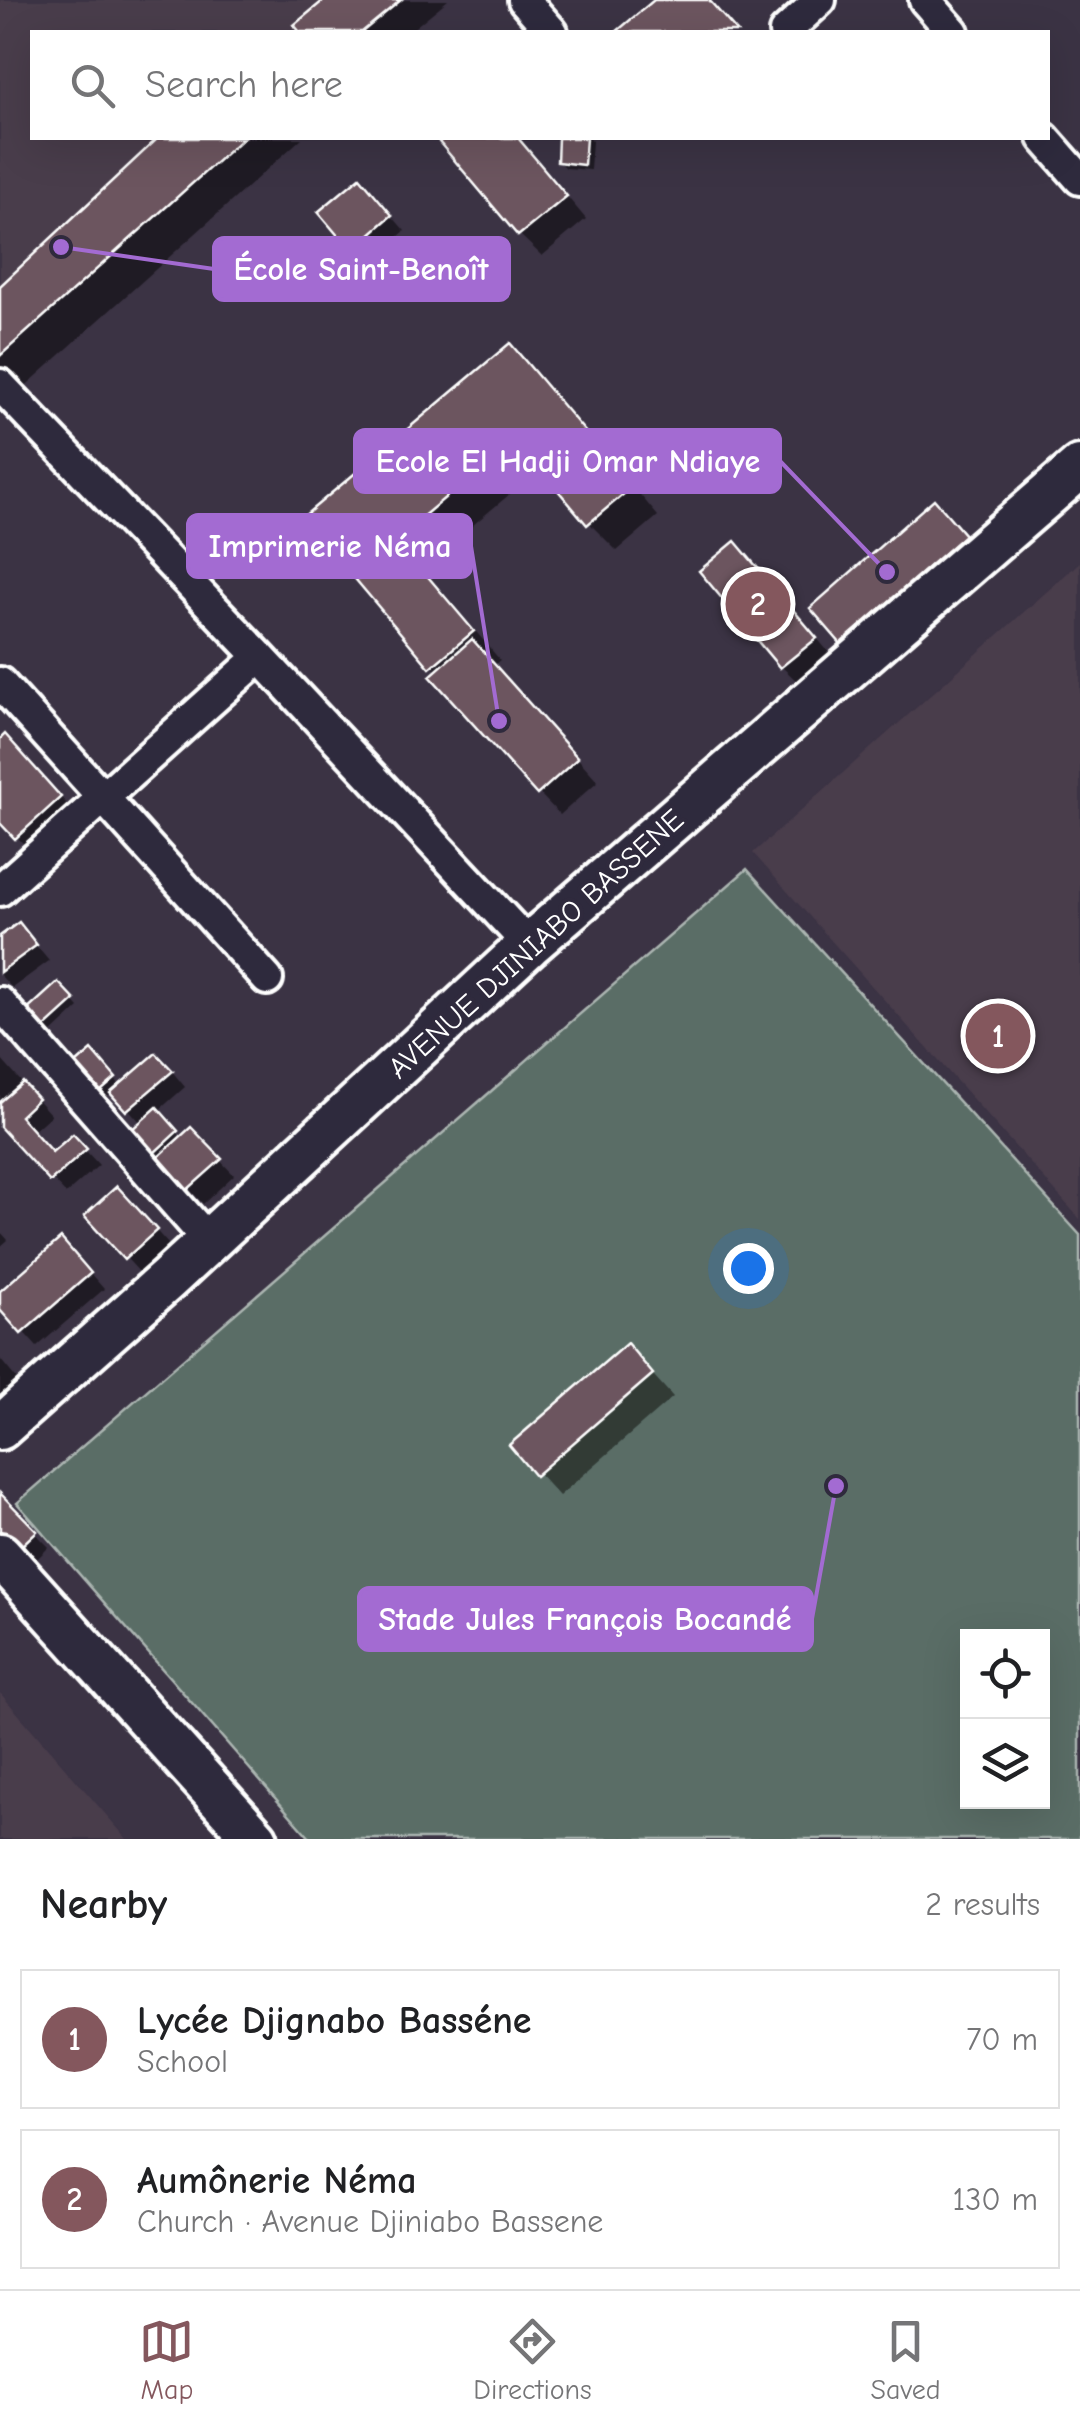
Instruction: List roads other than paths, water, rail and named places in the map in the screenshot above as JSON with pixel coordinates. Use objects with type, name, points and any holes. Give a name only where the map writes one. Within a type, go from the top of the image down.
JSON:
[{"type":"main road","name":"AVENUE DJINIABO BASSENE","points":[[0,1428],[104,1338],[530,945],[1080,468]]},
{"type":"main road","points":[[0,1555],[256,1839]]},
{"type":"street","points":[[524,0],[550,30]]},
{"type":"street","points":[[787,30],[820,0]]},
{"type":"street","points":[[925,0],[951,30]]},
{"type":"street","points":[[1046,140],[1080,179]]},
{"type":"street","points":[[0,385],[530,945]]},
{"type":"street","points":[[0,890],[260,656]]},
{"type":"street","points":[[0,683],[267,979]]},
{"type":"street","points":[[0,1003],[208,1240]]},
{"type":"place","name":"École Saint-Benoît","points":[[61,247]]},
{"type":"place","name":"Ecole El Hadji Omar Ndiaye","points":[[887,572]]},
{"type":"place","name":"Aumônerie Néma","points":[[758,604]]},
{"type":"place","name":"Imprimerie Néma","points":[[499,721]]},
{"type":"place","name":"Lycée Djignabo Basséne","points":[[998,1036]]},
{"type":"place","name":"Stade Jules François Bocandé","points":[[836,1486]]}]
